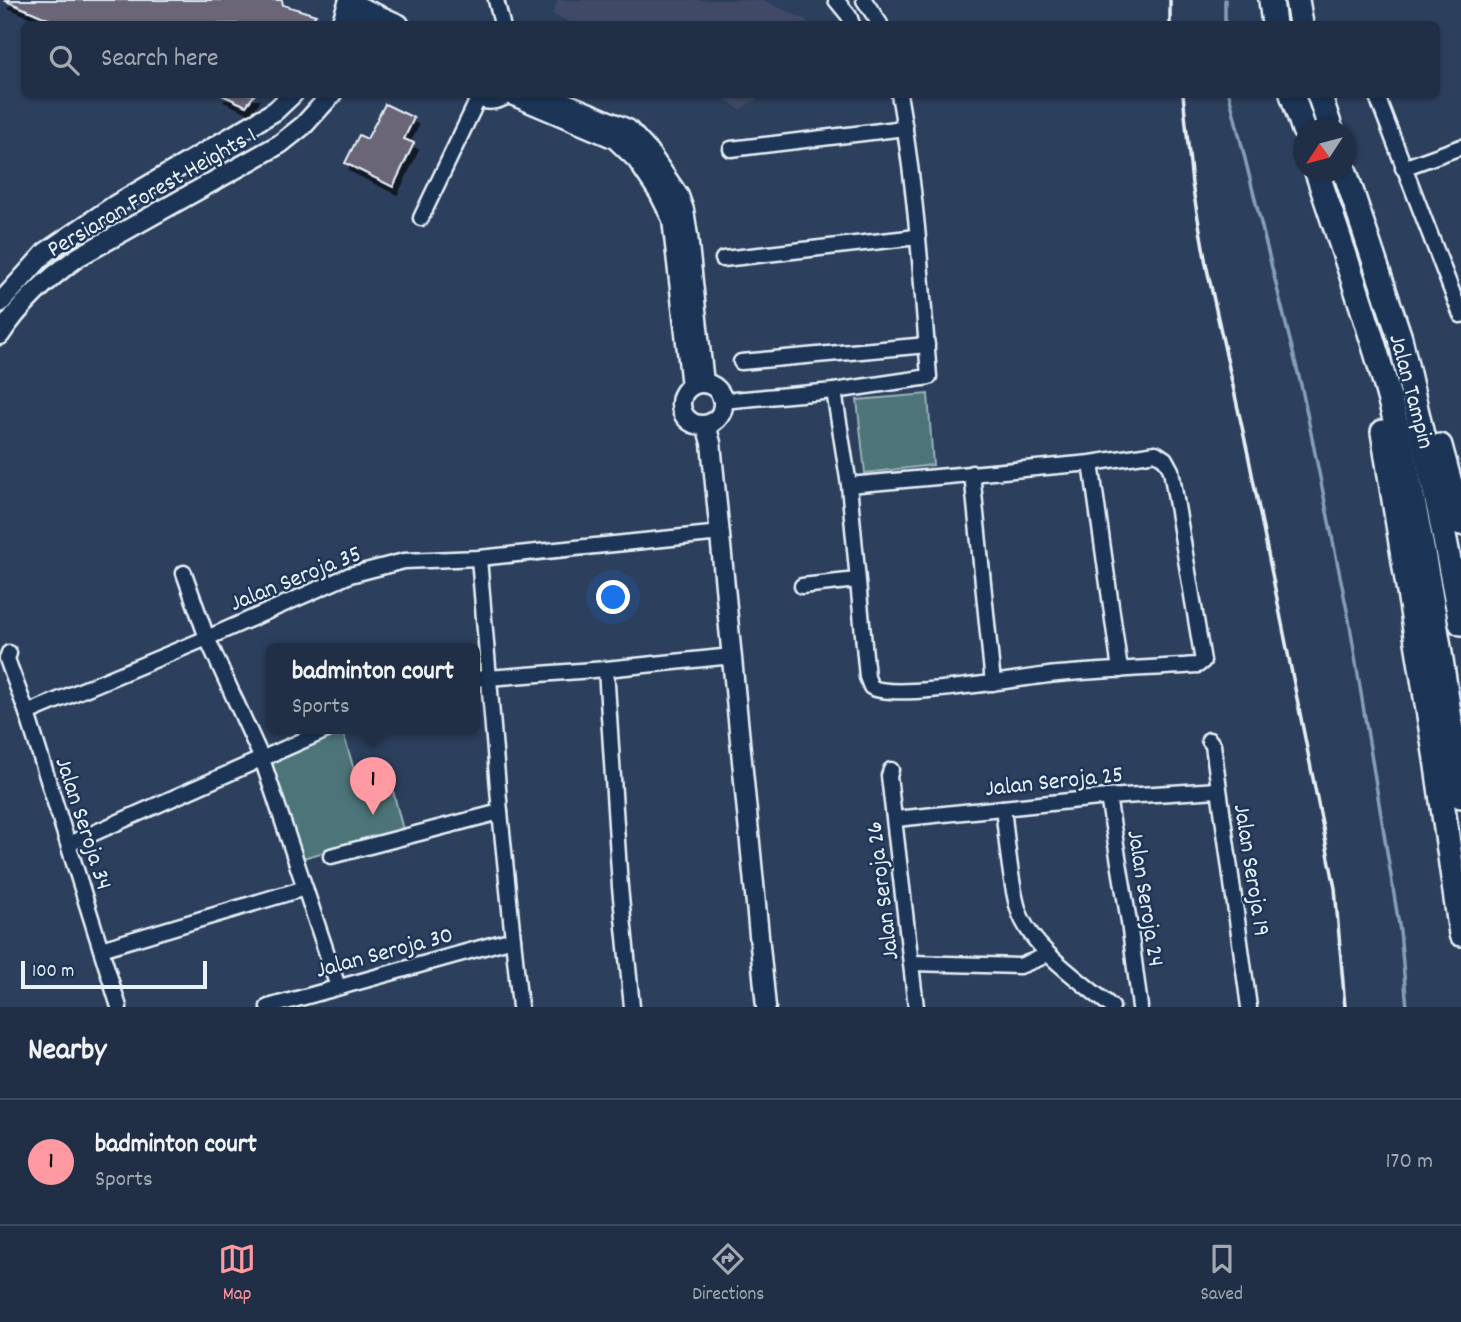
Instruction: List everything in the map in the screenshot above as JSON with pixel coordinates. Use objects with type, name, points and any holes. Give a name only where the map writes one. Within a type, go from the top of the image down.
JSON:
[{"type":"highway","points":[[1270,0],[1274,21]]},
{"type":"highway","points":[[1297,0],[1300,21]]},
{"type":"highway","points":[[1293,98],[1300,119]]},
{"type":"highway","points":[[1320,98],[1327,119]]},
{"type":"highway","name":"Jalan Tampin","points":[[1320,182],[1377,355],[1413,503],[1461,796]]},
{"type":"highway","name":"Jalan Tampin","points":[[1348,182],[1400,338],[1440,513],[1461,623]]},
{"type":"highway","points":[[1400,338],[1441,448],[1461,523]]},
{"type":"highway","points":[[1377,355],[1373,371],[1438,772],[1461,934]]},
{"type":"street","points":[[496,0],[501,21]]},
{"type":"street","points":[[836,0],[851,21]]},
{"type":"street","points":[[864,0],[878,21]]},
{"type":"street","points":[[357,13],[388,21]]},
{"type":"street","name":"Persiaran Forest Heights 1","points":[[0,303],[46,252],[115,205],[275,111],[289,98]]},
{"type":"street","name":"Persiaran Forest Heights 1","points":[[0,335],[29,297],[50,277],[78,257],[280,144],[304,125],[328,98]]},
{"type":"street","points":[[421,218],[476,98]]},
{"type":"street","points":[[518,98],[615,139],[637,160],[659,192],[672,219],[697,385]]},
{"type":"street","points":[[554,98],[628,129],[649,152],[679,196],[688,236],[697,385]]},
{"type":"street","points":[[722,401],[834,391],[929,377],[917,237],[900,98]]},
{"type":"street","points":[[1377,98],[1461,315]]},
{"type":"street","points":[[731,149],[905,128]]},
{"type":"street","points":[[1403,168],[1461,147]]},
{"type":"street","points":[[723,259],[917,237]]},
{"type":"street","points":[[741,362],[927,345]]},
{"type":"street","points":[[697,385],[716,389],[722,401],[721,413],[717,419],[706,425],[693,424],[683,415],[682,396],[697,385]]},
{"type":"street","points":[[834,391],[849,485],[867,677],[871,687],[880,691],[932,689],[1056,674],[1198,665],[1203,658],[1168,464],[1165,458],[1156,453],[1091,463],[849,485]]},
{"type":"street","points":[[706,425],[711,443],[721,533],[766,1007]]},
{"type":"street","points":[[1091,463],[1121,670]]},
{"type":"street","points":[[972,472],[993,683]]},
{"type":"street","name":"Jalan Seroja 35","points":[[27,713],[350,575],[404,561],[479,558],[721,533]]},
{"type":"street","points":[[479,558],[500,812],[520,1007]]},
{"type":"street","points":[[184,573],[207,638],[262,759],[338,987]]},
{"type":"street","points":[[802,586],[857,580]]},
{"type":"street","name":"Jalan Seroja 34","points":[[9,653],[7,659],[27,713],[119,1007]]},
{"type":"street","points":[[480,678],[732,656]]},
{"type":"street","points":[[606,669],[620,887],[632,1007]]},
{"type":"street","points":[[69,844],[319,734]]},
{"type":"street","name":"Jalan Seroja 19","points":[[1209,740],[1213,745],[1249,1007]]},
{"type":"street","name":"Jalan Seroja 26","points":[[891,770],[916,1007]]},
{"type":"street","name":"Jalan Seroja 25","points":[[896,819],[1108,797],[1218,790]]},
{"type":"street","name":"Jalan Seroja 24","points":[[1108,797],[1140,1007]]},
{"type":"street","points":[[1003,808],[1017,906],[1033,938],[1112,1007]]},
{"type":"street","points":[[331,856],[500,812]]},
{"type":"street","points":[[101,949],[306,888]]},
{"type":"street","name":"Jalan Seroja 30","points":[[268,1007],[513,939]]},
{"type":"street","points":[[912,962],[1020,966],[1047,953]]},
{"type":"shaded area","points":[[558,0],[763,0],[807,21],[567,21],[552,14]]},
{"type":"shaded area","points":[[724,98],[758,98],[740,110]]},
{"type":"green space","points":[[928,394],[933,465],[865,473],[857,400]]},
{"type":"green space","points":[[325,734],[343,734],[358,783],[388,771],[403,830],[303,858],[270,758]]},
{"type":"building","points":[[4,0],[282,0],[283,5],[316,15],[311,21],[53,21]]},
{"type":"building","points":[[229,98],[252,98],[246,106]]},
{"type":"building","points":[[385,104],[414,118],[404,139],[414,143],[393,187],[345,163],[359,135],[367,139]]},
{"type":"building","points":[[381,780],[384,790],[372,794],[369,784]]},
{"type":"waterway","points":[[1225,0],[1225,21]]},
{"type":"waterway","points":[[1230,98],[1302,389],[1349,620],[1400,931],[1407,1007]]},
{"type":"railway","points":[[1170,0],[1170,21]]},
{"type":"railway","points":[[1183,98],[1192,184],[1206,264],[1248,454],[1335,888],[1345,1007]]},
{"type":"place","name":"badminton court","points":[[373,815]]}]
